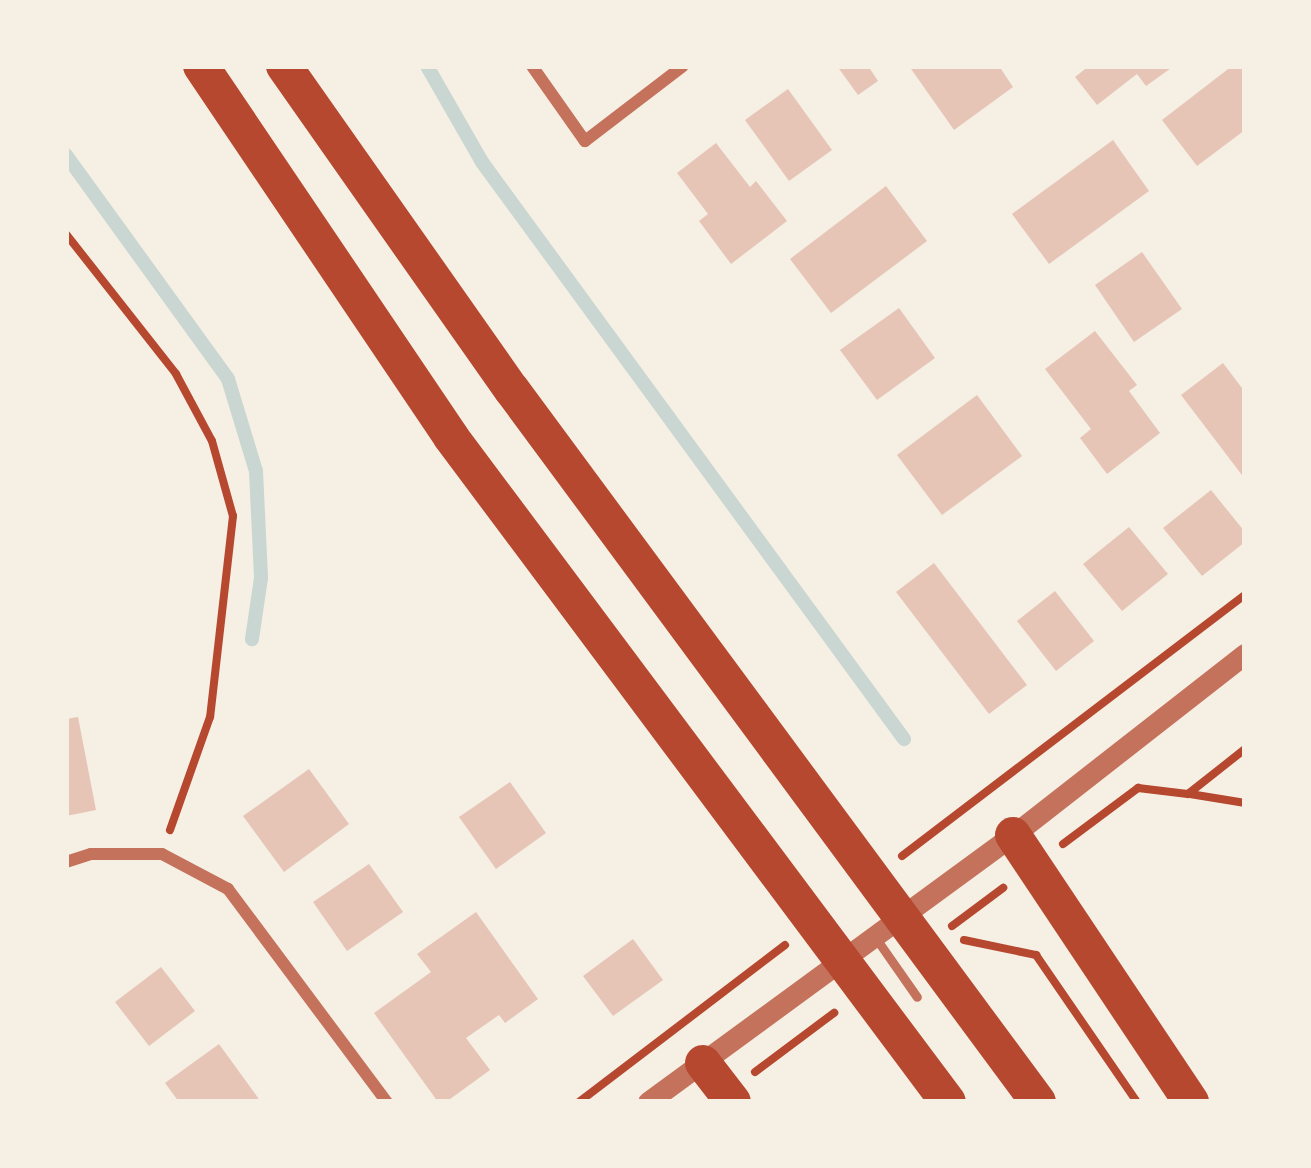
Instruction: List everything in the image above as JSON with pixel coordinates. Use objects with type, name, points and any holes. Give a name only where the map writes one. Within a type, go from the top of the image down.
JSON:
[{"type":"highway","points":[[201,66],[452,437],[948,1102]]},
{"type":"highway","points":[[284,66],[484,352],[1038,1102]]},
{"type":"highway","points":[[1013,836],[1191,1102]]},
{"type":"highway","points":[[703,1063],[733,1102]]},
{"type":"street","points":[[532,66],[585,141],[683,66]]},
{"type":"street","points":[[649,1102],[1013,836],[1245,654]]},
{"type":"street","points":[[66,862],[91,854],[162,854],[228,889],[387,1102]]},
{"type":"lane","points":[[884,930],[917,997]]},
{"type":"path","points":[[66,234],[176,374],[212,441],[233,516],[210,717],[162,854]]},
{"type":"path","points":[[884,870],[1245,595]]},
{"type":"path","points":[[1188,794],[1245,749]]},
{"type":"path","points":[[1138,788],[1245,803]]},
{"type":"path","points":[[884,930],[1036,956],[1137,1102]]},
{"type":"path","points":[[578,1102],[788,942]]},
{"type":"building","points":[[837,66],[868,66],[878,81],[858,95]]},
{"type":"building","points":[[909,66],[999,66],[1013,87],[954,130]]},
{"type":"building","points":[[1089,66],[1174,66],[1146,86],[1137,74],[1097,105],[1075,77]]},
{"type":"building","points":[[1232,66],[1245,66],[1245,130],[1197,166],[1162,120]]},
{"type":"building","points":[[788,89],[832,150],[789,181],[745,120]]},
{"type":"building","points":[[1113,140],[1149,191],[1049,264],[1012,214]]},
{"type":"building","points":[[716,143],[750,187],[756,181],[787,221],[731,264],[699,221],[708,214],[677,173]]},
{"type":"building","points":[[886,186],[927,241],[831,313],[790,259]]},
{"type":"building","points":[[1142,252],[1182,309],[1134,342],[1095,285]]},
{"type":"building","points":[[899,308],[935,358],[877,400],[840,350]]},
{"type":"building","points":[[1095,331],[1137,385],[1129,391],[1160,433],[1107,474],[1080,438],[1091,429],[1045,369]]},
{"type":"building","points":[[1223,363],[1245,392],[1245,479],[1181,395]]},
{"type":"building","points":[[977,395],[1022,456],[942,515],[897,455]]},
{"type":"building","points":[[1211,490],[1245,532],[1245,542],[1202,576],[1163,528]]},
{"type":"building","points":[[1129,527],[1168,574],[1122,611],[1083,564]]},
{"type":"building","points":[[934,563],[1027,685],[989,714],[896,592]]},
{"type":"building","points":[[1055,591],[1094,641],[1056,671],[1017,621]]},
{"type":"building","points":[[78,717],[96,810],[66,816],[66,719]]},
{"type":"building","points":[[309,769],[349,824],[284,872],[243,816]]},
{"type":"building","points":[[510,782],[546,833],[496,869],[459,817]]},
{"type":"building","points":[[369,864],[403,912],[347,951],[313,902]]},
{"type":"building","points":[[476,912],[538,999],[505,1023],[499,1015],[466,1038],[490,1070],[446,1102],[438,1102],[374,1013],[431,972],[417,954]]},
{"type":"building","points":[[633,939],[663,980],[613,1016],[583,976]]},
{"type":"building","points":[[161,967],[195,1011],[149,1046],[115,1002]]},
{"type":"building","points":[[219,1044],[261,1102],[179,1102],[165,1083]]},
{"type":"waterway","points":[[427,66],[482,162],[904,739]]},
{"type":"waterway","points":[[66,155],[228,379],[256,471],[261,578],[252,639]]}]
